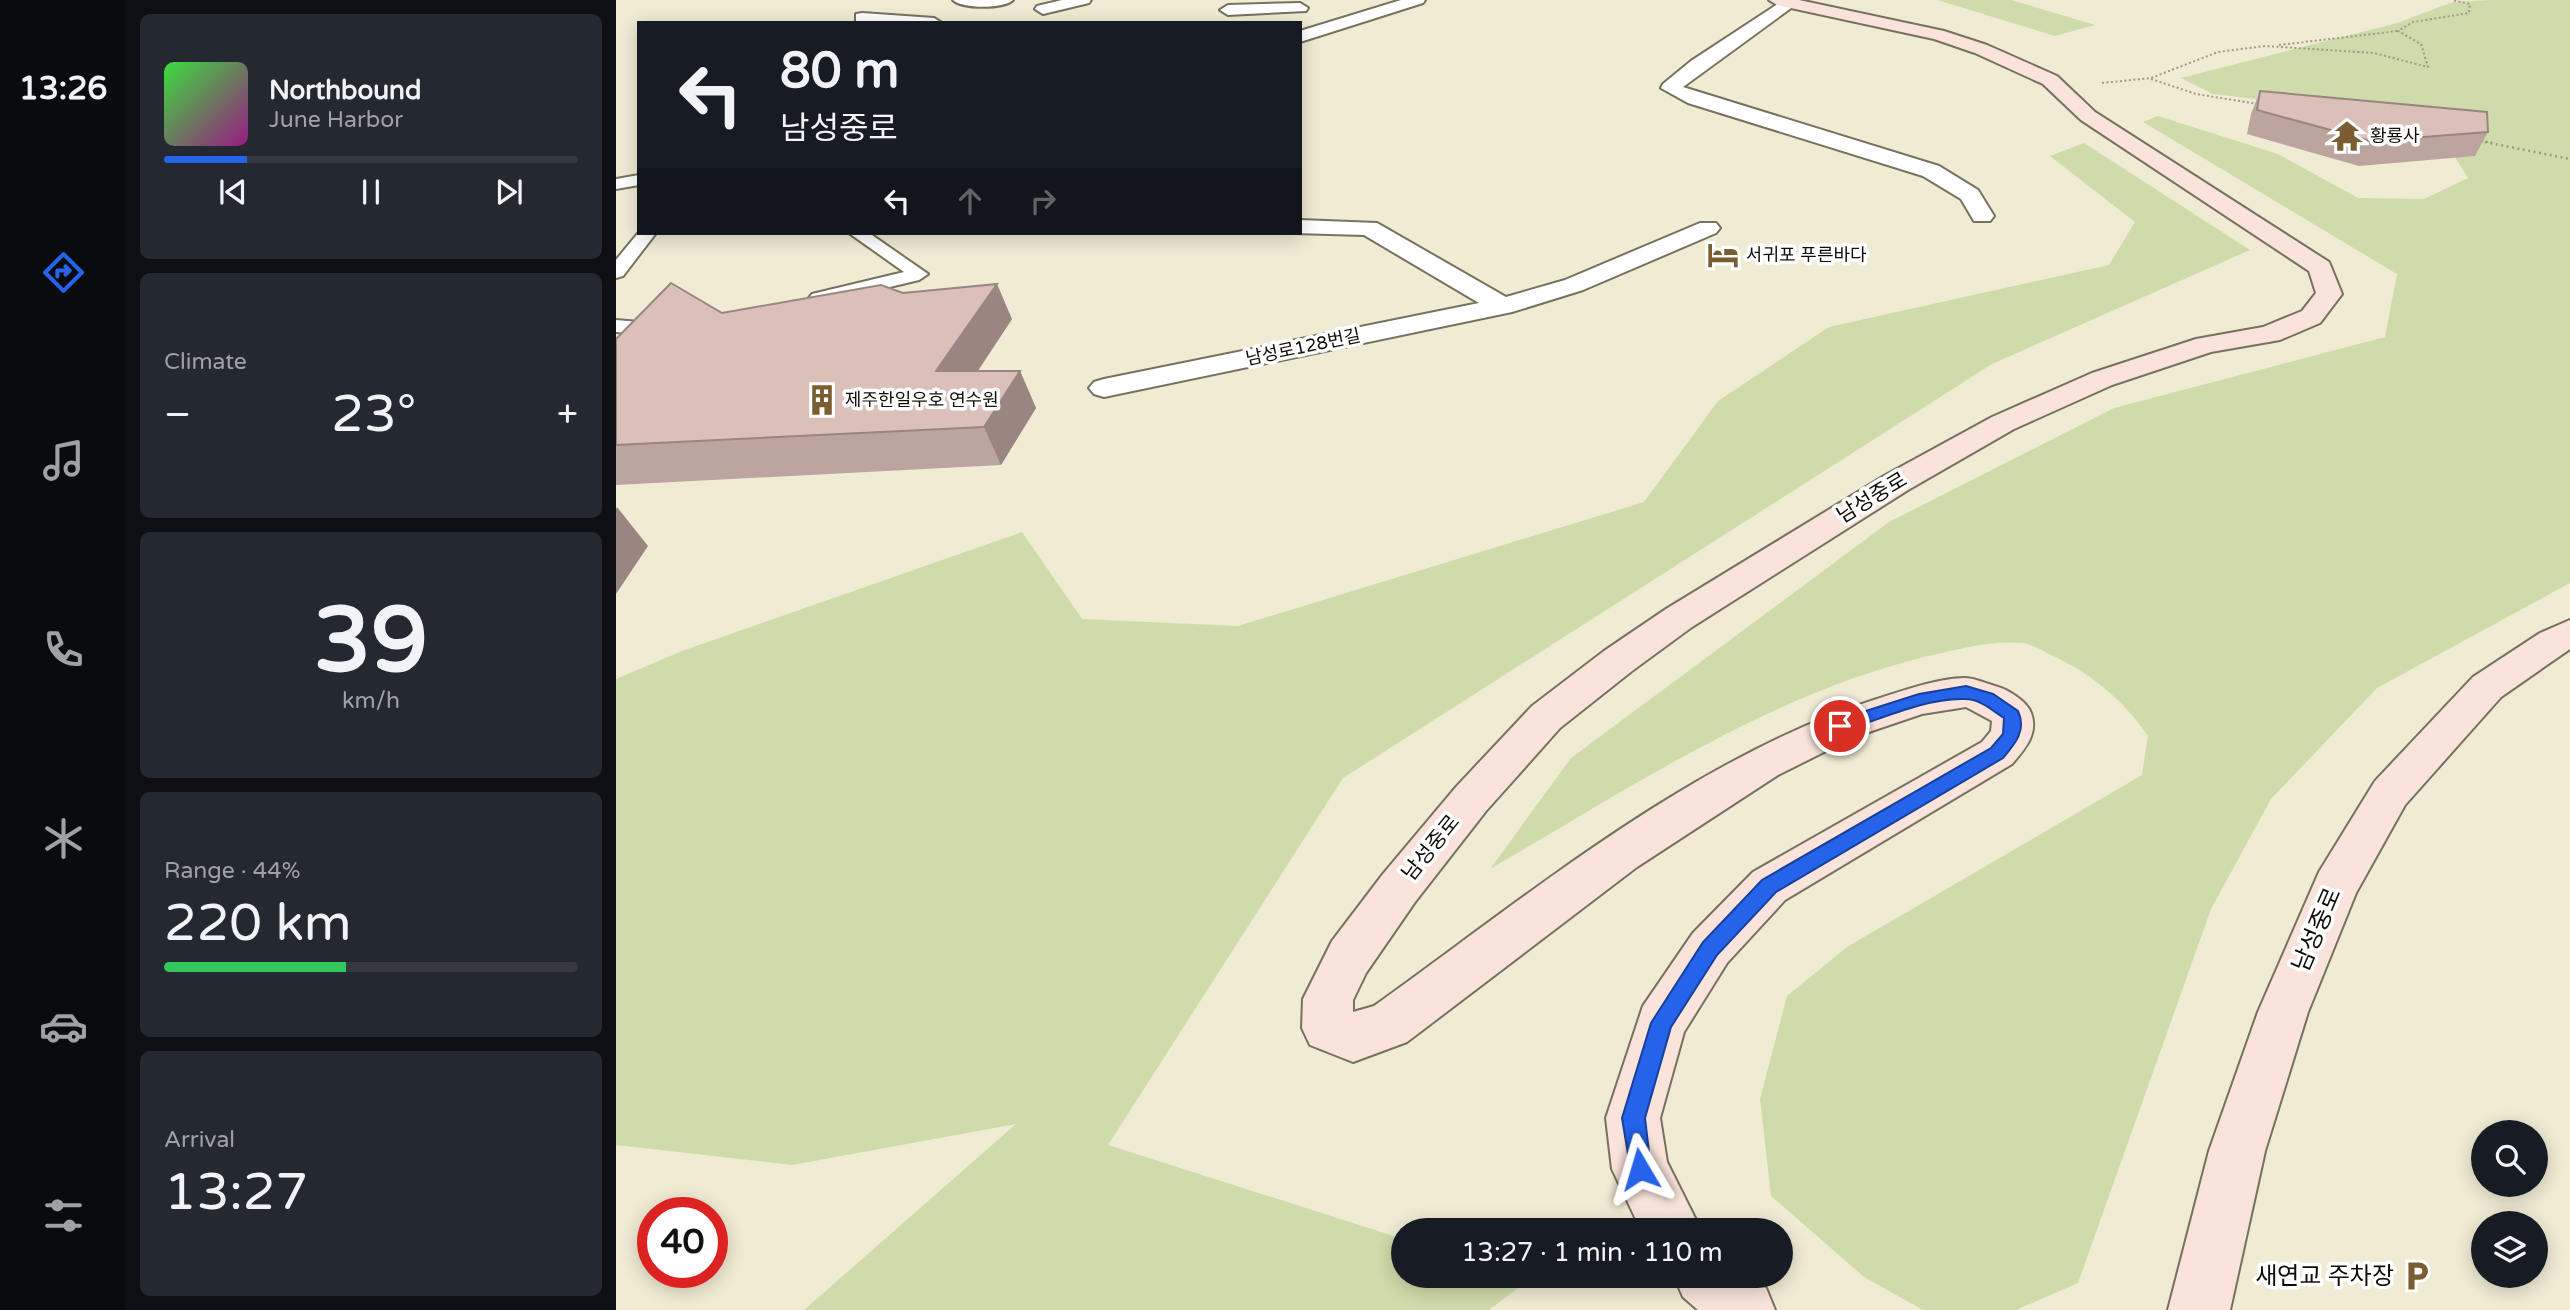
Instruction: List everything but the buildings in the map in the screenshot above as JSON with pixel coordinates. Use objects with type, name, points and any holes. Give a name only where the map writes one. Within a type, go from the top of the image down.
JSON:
[{"type":"street","points":[[859,20],[889,0]]},
{"type":"street","points":[[961,0],[1005,0]]},
{"type":"street","points":[[1042,9],[1083,0]]},
{"type":"street","points":[[1212,0],[1235,15],[1300,8]]},
{"type":"street","points":[[1302,36],[1417,0]]},
{"type":"street","name":"남성중로","points":[[1666,1218],[1640,1169],[1633,1118],[1661,1023],[1710,948],[1769,886],[1997,753],[2012,736],[2012,715],[1987,698],[1966,692],[1919,700],[1840,726],[1763,763],[1622,854],[1389,1025],[1353,1037],[1328,1028],[1328,999],[1349,957],[1399,888],[1463,809],[1546,717],[1679,618],[1896,483],[2003,423],[2114,375],[2206,345],[2270,334],[2311,317],[2329,295],[2320,267],[2088,116],[2050,80],[1981,49],[1938,35],[1783,2],[1670,88],[1695,99],[1931,171],[1956,183],[1970,195],[1982,216]]},
{"type":"street","points":[[859,20],[884,21]]},
{"type":"street","points":[[1302,227],[1369,228],[1503,306]]},
{"type":"street","name":"남성로128번길","points":[[1104,388],[1503,306],[1574,285],[1708,228]]},
{"type":"street","name":"남성중로","points":[[2199,1310],[2237,1151],[2283,1012],[2335,886],[2389,793],[2487,687],[2570,633]]},
{"type":"street","points":[[1718,1288],[1744,1310]]},
{"type":"lane","points":[[616,184],[637,180]]},
{"type":"lane","points":[[616,272],[645,235]]},
{"type":"lane","points":[[803,302],[919,274],[861,235]]},
{"type":"lane","points":[[616,326],[666,330]]},
{"type":"path","points":[[2096,83],[2151,78],[2218,52],[2398,31],[2413,22],[2469,13],[2470,4],[2452,0]]},
{"type":"path","points":[[2264,46],[2374,53],[2428,67],[2421,44],[2398,31]]},
{"type":"path","points":[[2151,78],[2196,94],[2260,105]]},
{"type":"path","points":[[2473,139],[2570,159]]},
{"type":"green space","points":[[1937,0],[2011,0],[2095,25],[2055,36]]},
{"type":"green space","points":[[2570,0],[2570,583],[2377,688],[2271,799],[2211,909],[2078,1283],[2016,1310],[1923,1310],[1864,1277],[1771,1196],[1760,1099],[1787,996],[1847,947],[2142,775],[2148,736],[2116,698],[2077,668],[2026,644],[1987,644],[1928,656],[1813,694],[1757,719],[1648,776],[1490,869],[1571,758],[1889,522],[2114,408],[2385,337],[2397,274],[2143,122],[2158,116],[2278,154],[2358,198],[2424,199],[2468,178],[2441,135],[2280,102],[2213,94],[2181,78],[2397,23],[2453,2]]},
{"type":"green space","points":[[2084,143],[2250,250],[1992,364],[1343,778],[1108,1145],[1391,1235],[1391,1288],[1518,1288],[1489,1310],[804,1310],[1016,1124],[792,1165],[616,1145],[616,679],[682,651],[1022,532],[1082,619],[1238,626],[1644,502],[1718,401],[1829,327],[2109,265],[2135,222],[2050,156]]},
{"type":"place","name":"황룡사","points":[[2347,136]]},
{"type":"place","name":"서귀포 푸른바다","points":[[1723,255]]},
{"type":"place","name":"제주한일우호 연수원","points":[[822,400]]},
{"type":"place","name":"새연교 주차장","points":[[2417,1276]]},
{"type":"route","points":[[1640,1169],[1633,1118],[1661,1023],[1710,948],[1769,886],[1997,753],[2012,736],[2012,715],[1987,698],[1966,692],[1919,700],[1840,726]]}]
